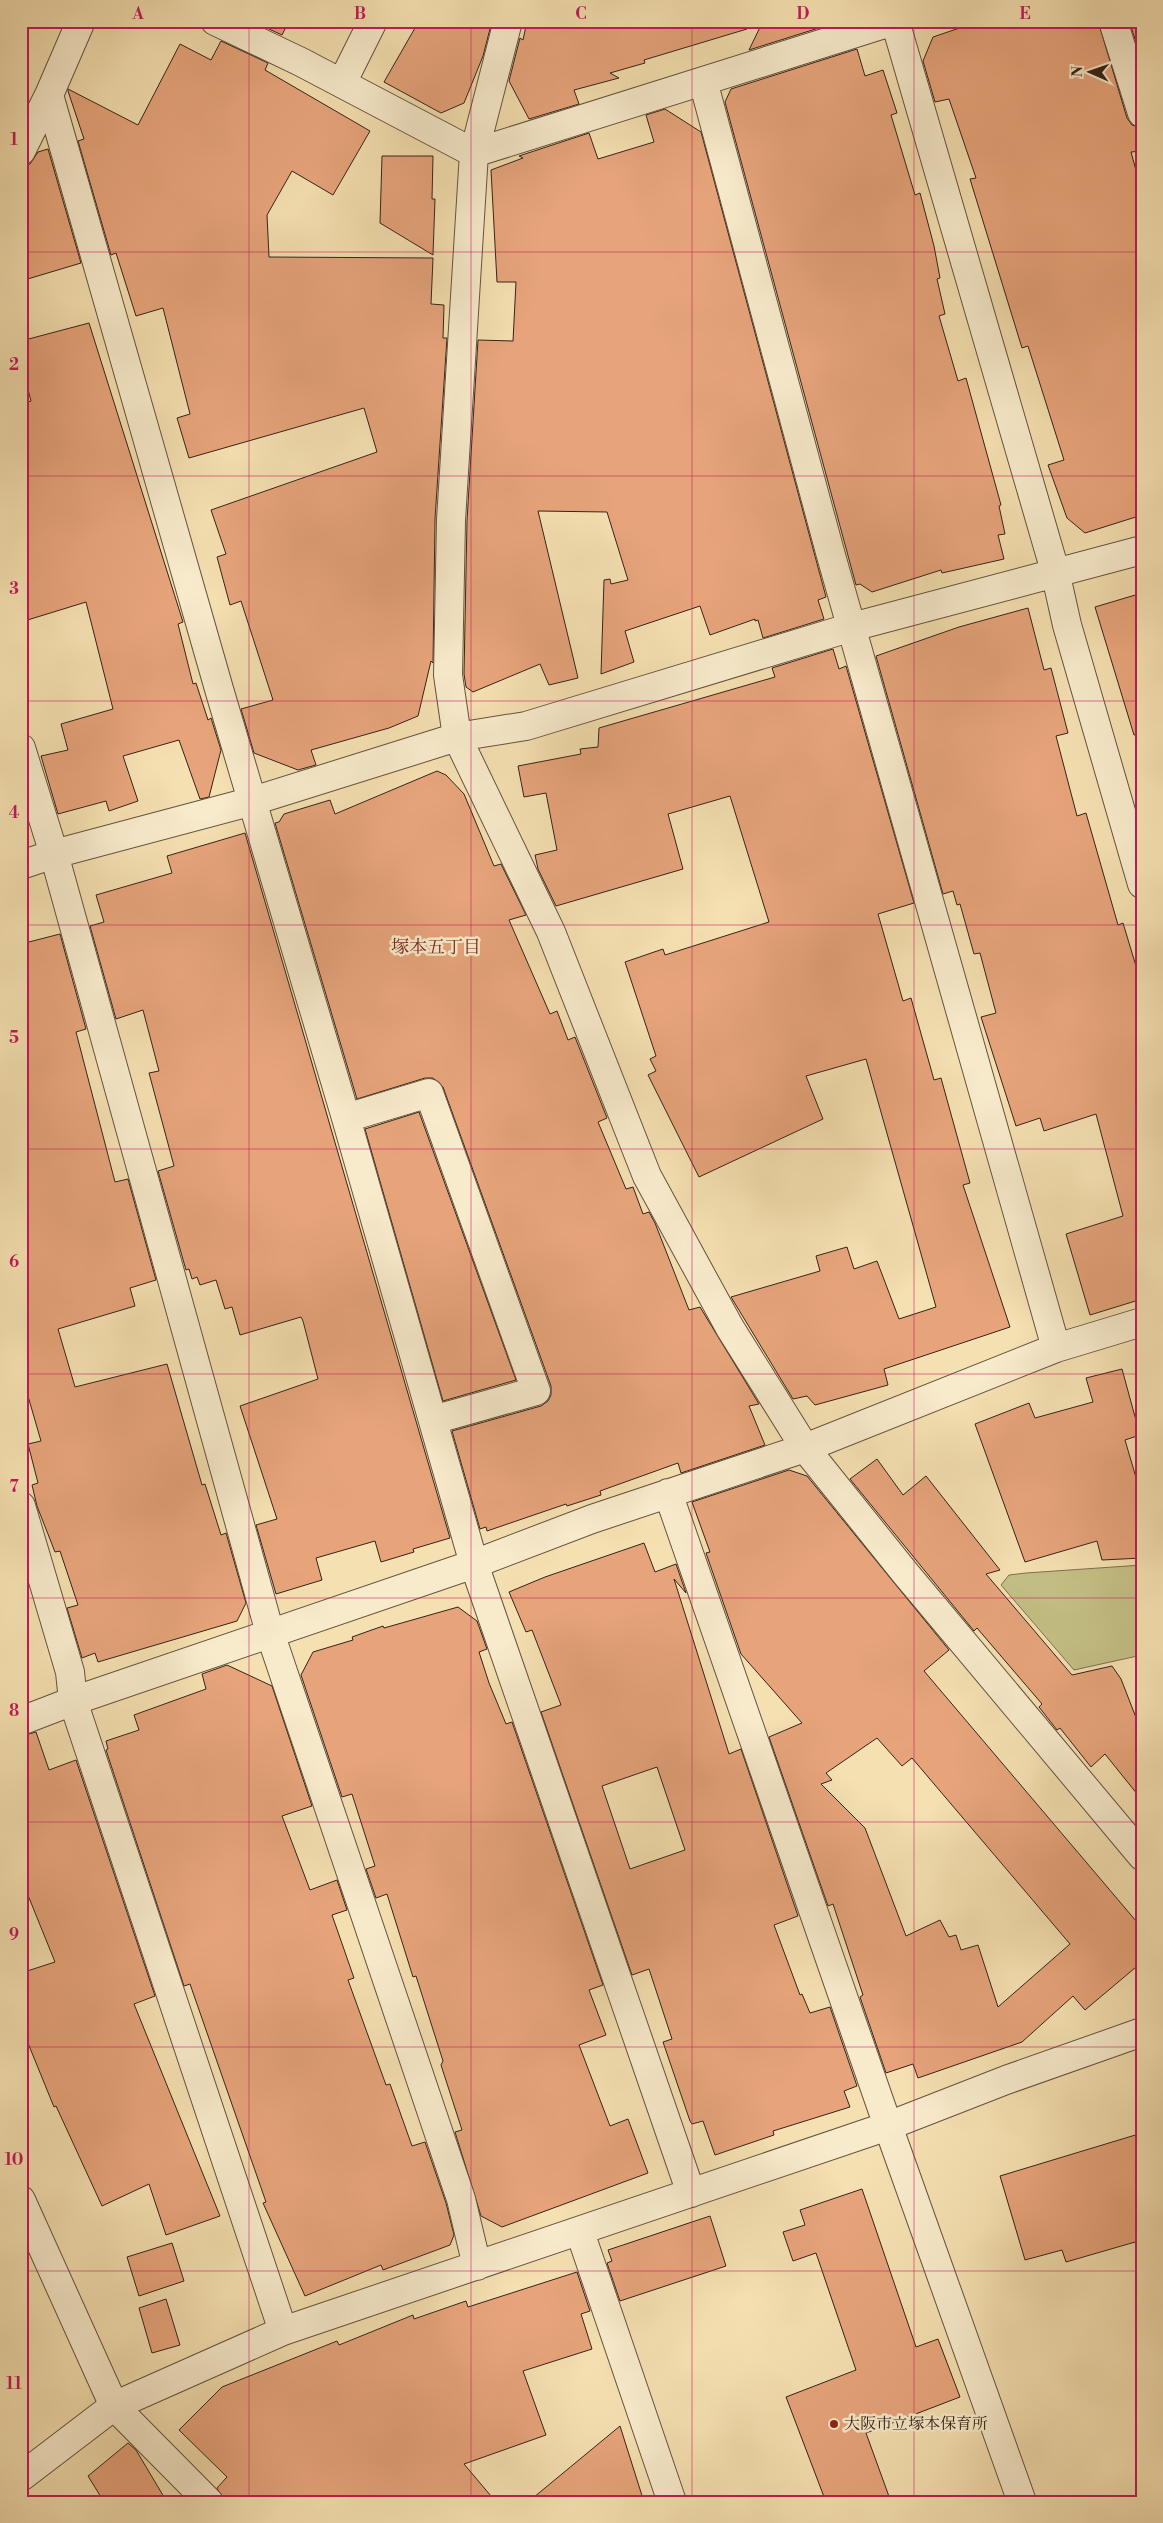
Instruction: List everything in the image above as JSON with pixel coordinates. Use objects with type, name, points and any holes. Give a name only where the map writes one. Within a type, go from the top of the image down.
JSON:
[{"type":"street","points":[[21,151],[50,95],[81,21]]},
{"type":"street","points":[[215,21],[342,83],[474,152],[895,21],[1055,571],[1068,625],[1142,884]]},
{"type":"street","points":[[342,83],[373,21]]},
{"type":"street","points":[[508,21],[474,152],[450,520],[448,675],[457,737],[551,932],[647,1176],[730,1328],[805,1448],[906,1574],[1142,1856]]},
{"type":"street","points":[[1113,21],[1142,113]]},
{"type":"street","points":[[703,81],[756,285],[1056,1348]]},
{"type":"street","points":[[50,95],[219,689],[346,1118],[474,1564],[691,2192]]},
{"type":"street","points":[[21,865],[54,854],[253,801],[457,737],[526,726],[852,627],[1055,571],[1142,550]]},
{"type":"street","points":[[21,748],[54,854],[270,1633],[460,2199],[477,2266]]},
{"type":"street","points":[[346,1118],[429,1093],[536,1391],[433,1420]]},
{"type":"street","points":[[21,1721],[73,1701],[474,1564],[592,1519],[805,1448],[1056,1348],[1142,1322]]},
{"type":"street","points":[[668,1494],[888,2126],[1022,2502]]},
{"type":"street","points":[[21,1506],[70,1672],[73,1701],[283,2330]]},
{"type":"street","points":[[21,2477],[114,2406],[283,2330],[580,2232],[691,2192],[888,2126],[1006,2080],[1142,2032]]},
{"type":"street","points":[[21,2200],[114,2406],[209,2502]]},
{"type":"street","points":[[580,2232],[672,2502]]},
{"type":"shaded area","points":[[1142,1565],[1142,1655],[1074,1670],[1001,1585],[1009,1575]]},
{"type":"building","points":[[252,21],[289,21],[282,35]]},
{"type":"building","points":[[419,21],[492,21],[483,56],[464,103],[441,113],[384,82]]},
{"type":"building","points":[[527,21],[746,21],[747,29],[644,60],[645,63],[610,73],[619,78],[574,90],[579,104],[529,119],[509,81],[520,38],[523,40]]},
{"type":"building","points":[[763,21],[841,21],[749,50]]},
{"type":"building","points":[[980,21],[1098,21],[1127,118],[1132,125],[1142,128],[1142,151],[1131,152],[1142,192],[1142,515],[1085,533],[1067,518],[1048,465],[1064,460],[1028,346],[1022,348],[970,179],[976,178],[949,99],[935,102],[923,61],[933,37]]},
{"type":"building","points":[[1129,21],[1142,21],[1142,60]]},
{"type":"building","points":[[221,41],[268,63],[265,70],[370,131],[333,195],[292,171],[267,215],[269,257],[433,258],[431,304],[444,305],[443,338],[447,338],[435,519],[433,663],[431,661],[418,716],[389,728],[311,750],[316,765],[298,770],[254,753],[241,709],[273,700],[241,601],[230,605],[217,557],[226,554],[211,510],[377,452],[364,408],[189,458],[177,418],[190,414],[163,308],[136,316],[116,253],[111,255],[78,141],[84,139],[68,91],[68,89],[138,125],[180,44],[211,60]]},
{"type":"building","points":[[857,49],[865,76],[883,70],[897,113],[891,115],[915,195],[920,193],[934,246],[940,278],[937,279],[945,314],[939,316],[958,381],[966,378],[1001,505],[999,506],[1005,534],[998,535],[1004,559],[942,573],[941,570],[872,592],[860,584],[856,585],[725,102],[731,89]]},
{"type":"building","points":[[665,109],[701,132],[826,597],[818,600],[824,619],[763,638],[758,620],[755,621],[755,619],[710,635],[700,606],[625,631],[634,662],[601,674],[604,580],[610,579],[611,584],[628,580],[607,512],[538,511],[578,678],[549,685],[540,664],[473,692],[466,687],[464,674],[467,521],[478,340],[513,341],[516,282],[497,282],[491,170],[523,158],[519,156],[589,133],[598,159],[654,142],[646,115]]},
{"type":"building","points":[[48,149],[81,263],[21,281],[21,167],[30,164],[38,152]]},
{"type":"building","points":[[382,156],[433,156],[432,199],[435,199],[433,255],[380,223]]},
{"type":"building","points":[[89,323],[183,622],[178,624],[193,684],[196,683],[208,720],[211,718],[221,750],[209,797],[200,799],[179,740],[123,756],[138,801],[109,811],[106,801],[58,814],[41,756],[68,750],[61,724],[113,709],[86,602],[21,622],[21,404],[31,401],[21,363],[21,341]]},
{"type":"building","points":[[1142,593],[1142,734],[1134,735],[1095,607]]},
{"type":"building","points":[[1028,608],[1044,670],[1051,668],[1068,733],[1056,736],[1077,816],[1086,813],[1118,925],[1123,923],[1142,986],[1142,1299],[1090,1315],[1066,1234],[1123,1216],[1096,1114],[1044,1131],[1040,1118],[1016,1126],[981,1017],[996,1013],[980,953],[974,954],[960,904],[957,905],[953,891],[943,894],[876,656],[959,627]]},
{"type":"building","points":[[833,649],[839,669],[846,666],[914,903],[878,914],[903,1001],[911,998],[934,1080],[941,1078],[970,1183],[963,1185],[1010,1327],[884,1369],[888,1385],[815,1405],[807,1396],[793,1399],[731,1297],[820,1271],[816,1256],[847,1247],[854,1269],[877,1261],[899,1319],[936,1307],[866,1059],[806,1076],[823,1119],[699,1177],[648,1075],[656,1071],[650,1059],[656,1056],[625,962],[663,949],[665,955],[769,922],[730,796],[668,814],[683,869],[556,906],[538,869],[535,855],[557,850],[546,793],[524,797],[518,766],[581,754],[580,749],[598,747],[599,728],[775,677],[772,668]]},
{"type":"building","points":[[437,771],[446,775],[464,794],[494,866],[501,864],[526,915],[509,920],[550,1014],[557,1011],[568,1040],[575,1037],[607,1118],[598,1122],[626,1189],[633,1187],[643,1214],[649,1212],[655,1223],[689,1310],[700,1307],[759,1404],[749,1406],[765,1445],[681,1473],[678,1463],[600,1491],[601,1495],[567,1506],[566,1504],[487,1531],[486,1527],[480,1529],[452,1431],[541,1406],[548,1401],[551,1395],[551,1386],[443,1087],[433,1078],[425,1078],[357,1099],[275,823],[279,822],[284,814],[330,800],[335,814]]},
{"type":"building","points":[[245,833],[450,1538],[413,1549],[414,1552],[381,1562],[375,1541],[316,1558],[322,1580],[276,1594],[256,1525],[277,1519],[240,1406],[318,1379],[303,1321],[301,1317],[240,1335],[232,1307],[225,1309],[216,1280],[200,1285],[197,1277],[192,1279],[189,1269],[186,1270],[158,1171],[174,1166],[149,1073],[159,1071],[143,1010],[116,1019],[90,926],[104,922],[96,895],[172,873],[167,856]]},
{"type":"building","points":[[60,934],[86,1029],[76,1032],[115,1182],[128,1179],[156,1280],[130,1288],[135,1306],[58,1329],[75,1387],[167,1364],[202,1485],[205,1484],[221,1535],[226,1533],[246,1603],[237,1621],[98,1662],[95,1653],[82,1658],[67,1608],[78,1605],[60,1551],[55,1552],[37,1506],[32,1485],[38,1483],[28,1444],[41,1441],[21,1372],[21,944]]},
{"type":"building","points":[[419,1112],[516,1380],[443,1401],[365,1129]]},
{"type":"building","points":[[1122,1369],[1140,1435],[1125,1440],[1142,1498],[1142,1558],[1102,1560],[1097,1541],[1025,1562],[975,1424],[1029,1403],[1035,1418],[1093,1402],[1086,1378]]},
{"type":"building","points":[[877,1459],[903,1495],[926,1476],[1000,1570],[986,1574],[1072,1675],[1112,1666],[1121,1679],[1142,1733],[1142,1800],[1105,1754],[1091,1767],[1060,1728],[1057,1730],[1039,1707],[1042,1704],[977,1628],[974,1631],[850,1479]]},
{"type":"building","points":[[789,1470],[807,1476],[949,1650],[924,1671],[1142,1928],[1142,1962],[1085,2010],[1073,1996],[1022,2042],[918,2078],[913,2064],[886,2073],[860,1997],[863,1995],[833,1904],[828,1906],[769,1737],[802,1723],[741,1654],[706,1553],[710,1552],[692,1502]],"holes":[[[877,1738],[902,1766],[912,1758],[1070,1944],[998,2007],[978,1945],[961,1950],[956,1935],[949,1937],[940,1920],[906,1936],[865,1828],[821,1784],[832,1780],[826,1773]]]},
{"type":"building","points":[[644,1543],[655,1572],[676,1564],[686,1593],[674,1579],[729,1754],[741,1749],[798,1916],[774,1925],[800,1995],[802,1994],[810,2013],[830,2007],[857,2086],[844,2091],[850,2107],[773,2131],[774,2135],[715,2155],[703,2121],[692,2124],[690,2121],[663,2042],[672,2039],[649,1969],[632,1975],[541,1712],[561,1705],[532,1630],[526,1632],[509,1592],[545,1577]],"holes":[[[657,1767],[685,1850],[630,1869],[602,1786]]]},
{"type":"building","points":[[458,1607],[477,1621],[487,1649],[479,1652],[489,1683],[506,1724],[512,1722],[603,1985],[589,1990],[606,2035],[579,2045],[610,2126],[628,2119],[648,2173],[502,2227],[481,2216],[455,2132],[462,2130],[441,2065],[443,2061],[416,1976],[413,1977],[387,1894],[376,1898],[366,1869],[375,1866],[352,1794],[342,1797],[301,1675],[313,1652],[353,1640],[352,1637],[383,1626],[384,1628]]},
{"type":"building","points":[[227,1665],[272,1686],[312,1806],[282,1816],[310,1890],[337,1880],[347,1910],[332,1915],[354,1978],[348,1980],[386,2085],[390,2084],[412,2146],[425,2142],[446,2203],[454,2235],[450,2245],[383,2270],[381,2265],[305,2296],[263,2203],[266,2202],[190,1984],[184,1986],[106,1750],[108,1749],[106,1741],[139,1730],[134,1715],[206,1689],[202,1674]]},
{"type":"building","points":[[36,1732],[49,1770],[76,1760],[155,1996],[134,2004],[220,2216],[166,2235],[149,2184],[102,2206],[56,2106],[54,2107],[21,2026],[21,1973],[55,1962],[21,1878],[21,1736]]},
{"type":"building","points":[[1142,2133],[1142,2240],[1066,2262],[1062,2250],[1025,2260],[1000,2176]]},
{"type":"building","points":[[862,2189],[916,2347],[938,2339],[960,2397],[866,2433],[891,2502],[826,2502],[786,2397],[856,2370],[816,2253],[793,2261],[783,2232],[805,2225],[800,2210]]},
{"type":"building","points":[[710,2216],[726,2266],[620,2301],[607,2263],[612,2261],[608,2250]]},
{"type":"building","points":[[172,2243],[184,2281],[139,2296],[127,2257]]},
{"type":"building","points":[[577,2272],[590,2311],[581,2314],[592,2349],[523,2371],[546,2435],[464,2464],[496,2502],[224,2502],[217,2488],[227,2477],[179,2430],[222,2387],[337,2341],[339,2345],[413,2315],[414,2319],[466,2301],[468,2307]]},
{"type":"building","points":[[166,2299],[180,2345],[152,2353],[139,2308]]},
{"type":"building","points":[[620,2426],[644,2502],[528,2502]]},
{"type":"building","points":[[128,2443],[136,2450],[167,2502],[104,2502],[88,2476]]},
{"type":"place","name":"大阪市立塚本保育所","points":[[834,2424]]},
{"type":"district","name":"塚本五丁目","points":[[436,947]]}]
